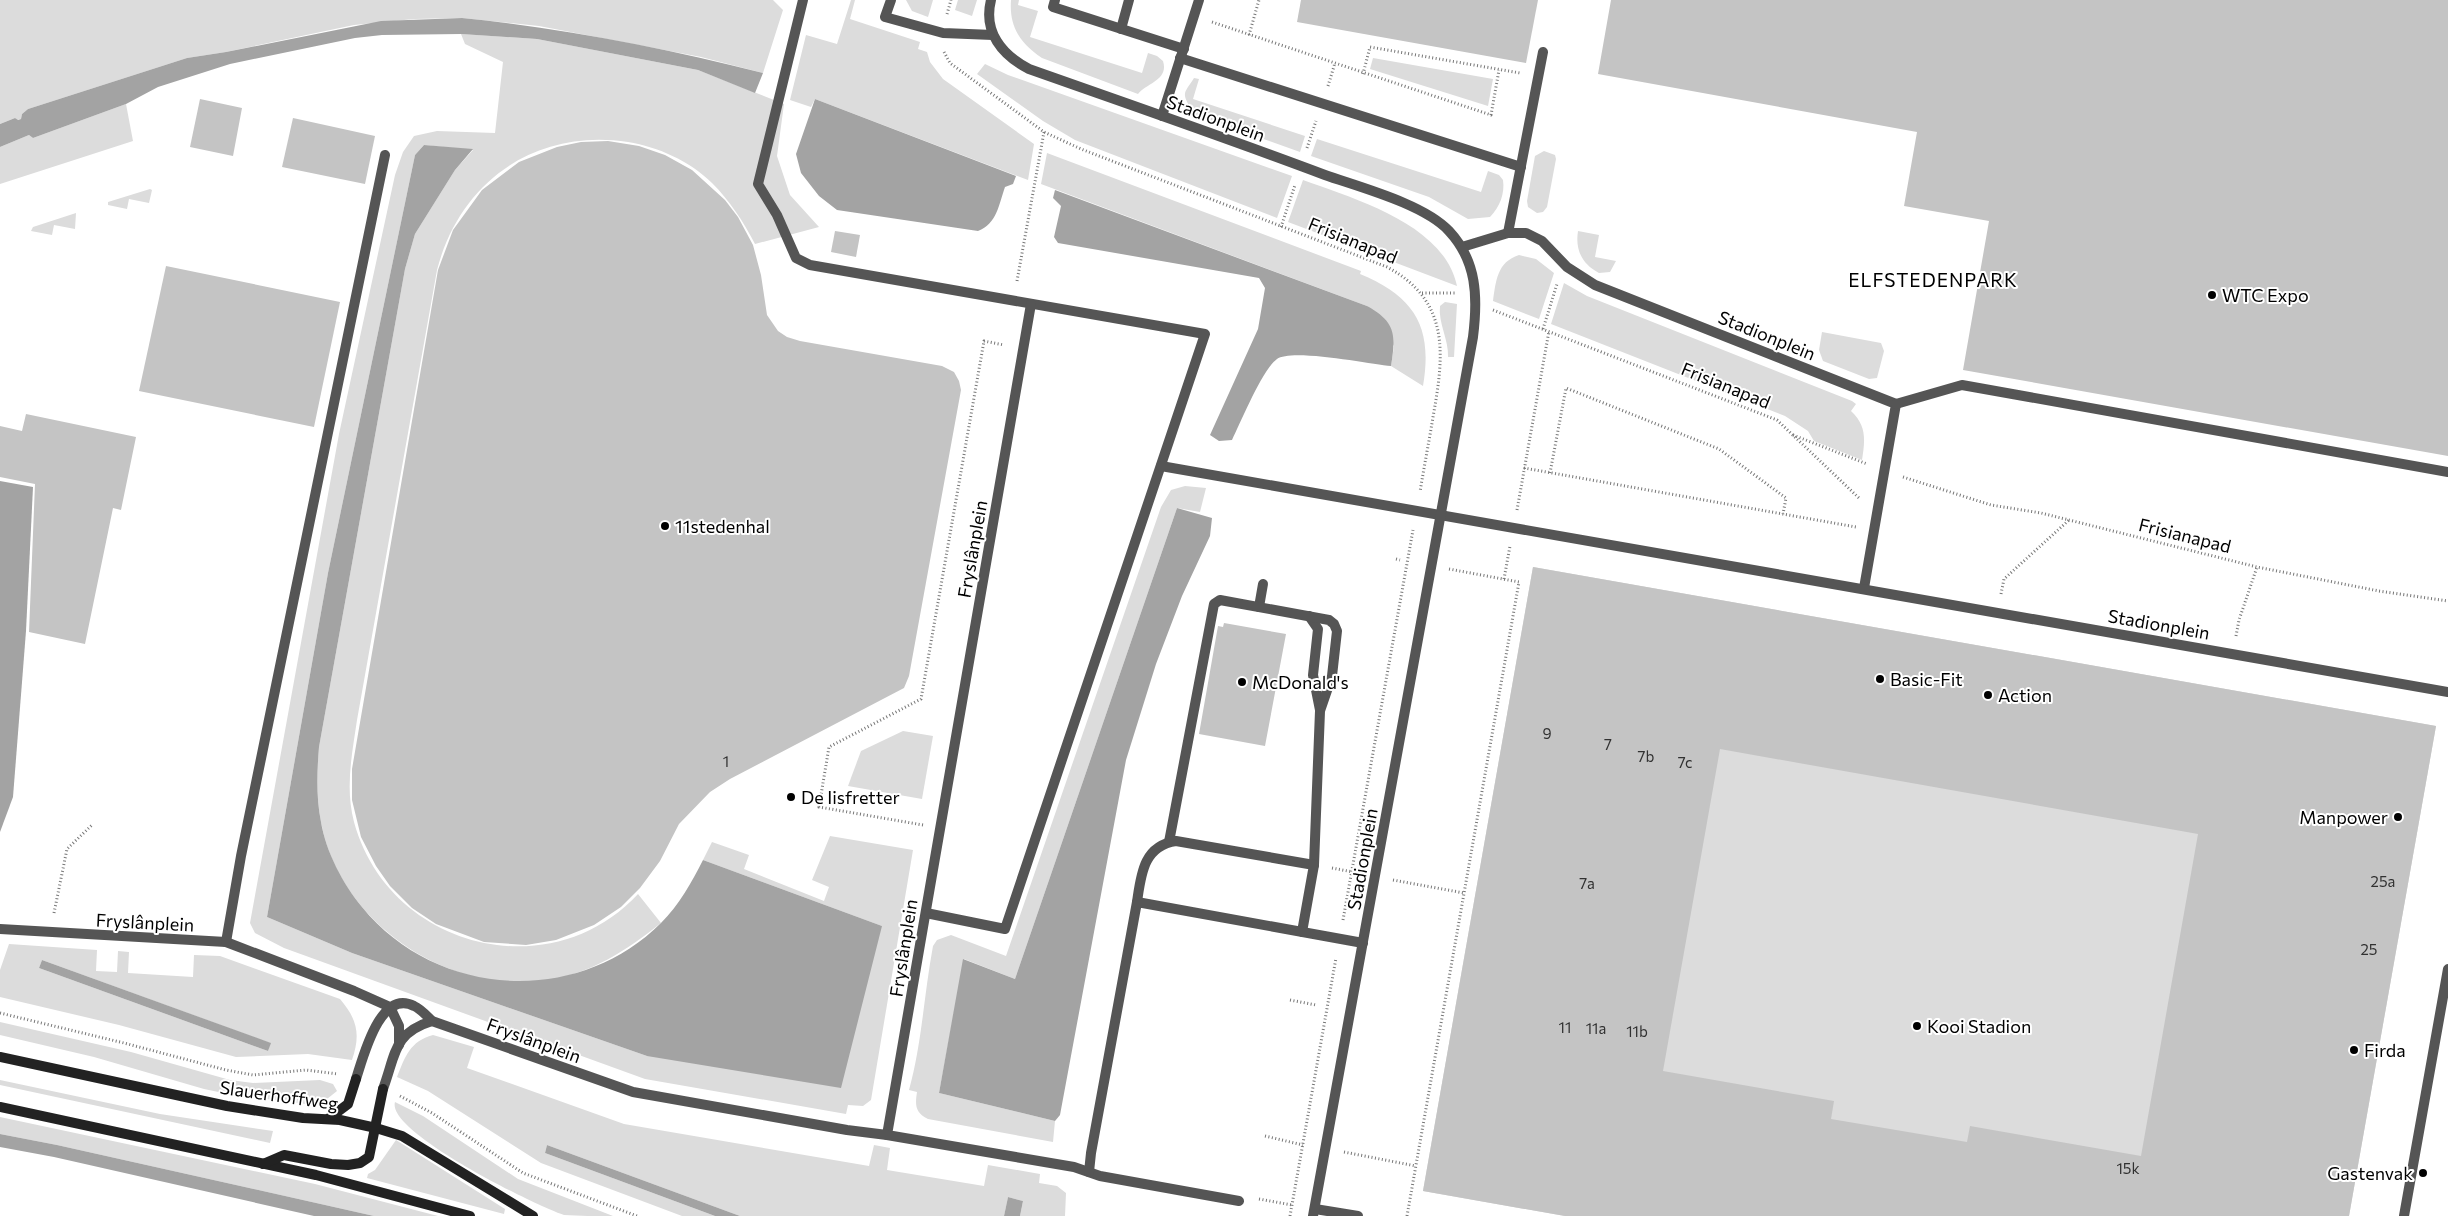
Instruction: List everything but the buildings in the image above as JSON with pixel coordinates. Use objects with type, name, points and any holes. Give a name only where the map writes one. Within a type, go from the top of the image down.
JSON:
[{"type":"main road","name":"Slauerhoffweg","points":[[0,1057],[227,1106],[376,1128],[402,1136],[533,1216]]},
{"type":"main road","points":[[328,1120],[348,1104],[356,1080]]},
{"type":"main road","points":[[263,1164],[284,1155],[331,1164],[360,1163],[368,1157],[376,1128],[383,1089]]},
{"type":"main road","points":[[0,1107],[263,1164],[392,1194],[470,1216]]},
{"type":"street","points":[[803,0],[758,184],[777,215],[796,258],[810,265],[1205,334],[1005,928],[926,914]]},
{"type":"street","points":[[891,0],[885,16],[943,33],[993,36],[990,23],[991,0]]},
{"type":"street","points":[[1055,0],[1053,8],[1120,29],[1182,53],[1520,167]]},
{"type":"street","points":[[1120,29],[1129,0]]},
{"type":"street","points":[[1162,116],[1199,0]]},
{"type":"street","name":"Stadionplein","points":[[993,36],[1002,50],[1012,60],[1029,69],[1397,201],[1423,213],[1447,229],[1462,247],[1473,273],[1476,302],[1473,337],[1314,1212],[1358,1216]]},
{"type":"street","points":[[1508,233],[1543,52]]},
{"type":"street","points":[[226,942],[385,155]]},
{"type":"street","name":"Stadionplein","points":[[1462,247],[1508,233],[1526,233],[1542,241],[1567,267],[1595,285],[1896,404]]},
{"type":"street","name":"Fryslânplein","points":[[3,930],[226,942],[354,990],[390,1007],[408,1003],[415,1006],[432,1021],[633,1092],[847,1130],[887,1135],[1031,304]]},
{"type":"street","points":[[1864,588],[1896,404],[1962,385],[2448,472]]},
{"type":"street","points":[[1161,466],[1441,514]]},
{"type":"street","name":"Stadionplein","points":[[1441,514],[2448,692]]},
{"type":"street","points":[[1259,607],[1263,584]]},
{"type":"street","points":[[1169,842],[1214,604],[1220,600],[1329,620],[1334,624],[1337,631],[1332,676],[1320,711]]},
{"type":"street","points":[[1302,932],[1314,865],[1320,711],[1313,674],[1318,629],[1309,616]]},
{"type":"street","points":[[1089,1172],[1136,902],[1143,868],[1149,854],[1176,840],[1314,865]]},
{"type":"street","points":[[1136,902],[1363,943]]},
{"type":"street","points":[[2404,1216],[2448,969]]},
{"type":"street","points":[[356,1080],[370,1036],[390,1007],[399,1026],[399,1045]]},
{"type":"street","points":[[397,1019],[406,1024],[417,1026]]},
{"type":"street","points":[[383,1089],[404,1035],[417,1026],[432,1021]]},
{"type":"street","points":[[887,1135],[1074,1167],[1100,1176],[1239,1201]]},
{"type":"path","points":[[1249,35],[1259,0]]},
{"type":"path","points":[[1194,16],[1335,63],[1362,74],[1491,115],[1499,70]]},
{"type":"path","points":[[1362,74],[1370,47],[1538,76]]},
{"type":"path","points":[[1327,88],[1335,63]]},
{"type":"path","name":"Frisianapad","points":[[964,74],[1044,132],[1081,149],[1387,267],[1403,276],[1422,293],[1457,293],[1543,329],[1777,420],[1877,515]]},
{"type":"path","points":[[1306,154],[1319,114]]},
{"type":"path","points":[[1013,301],[1044,132]]},
{"type":"path","points":[[1281,227],[1298,178]]},
{"type":"path","points":[[1543,329],[1559,278],[1567,267]]},
{"type":"path","points":[[1290,1216],[1442,361],[1437,329],[1422,293]]},
{"type":"path","points":[[1504,579],[1549,331]]},
{"type":"path","name":"Fryslânplein","points":[[923,826],[819,807],[829,747],[921,698],[984,341],[1006,345],[1007,336]]},
{"type":"path","points":[[1550,473],[1566,388],[1720,449],[1786,498],[1783,514]]},
{"type":"path","name":"Frisianapad","points":[[1792,435],[1862,462]]},
{"type":"path","points":[[1524,468],[1874,530]]},
{"type":"path","name":"Frisianapad","points":[[1918,482],[1991,505],[2070,520],[2257,568],[2379,591],[2448,601]]},
{"type":"path","points":[[1998,612],[2004,579],[2070,520]]},
{"type":"path","points":[[1407,1216],[1519,582],[1444,567]]},
{"type":"path","points":[[2232,654],[2238,620],[2257,568]]},
{"type":"path","points":[[50,933],[67,849],[93,824]]},
{"type":"path","points":[[1290,1000],[1316,1005]]},
{"type":"path","points":[[1251,1197],[1292,1204]]},
{"type":"shaded area","points":[[0,0],[773,0],[783,10],[763,73],[701,57],[539,26],[462,18],[414,19],[354,25],[226,52],[187,58],[28,109],[22,114],[21,119],[17,120],[15,118],[0,124]]},
{"type":"shaded area","points":[[851,0],[855,0],[850,19],[920,42],[918,49],[927,52],[930,62],[943,79],[1034,144],[1028,180],[815,99],[811,107],[790,100],[806,35],[837,44]]},
{"type":"shaded area","points":[[906,0],[933,0],[928,17],[912,11]]},
{"type":"shaded area","points":[[958,0],[977,0],[972,16],[955,10]]},
{"type":"shaded area","points":[[1011,0],[1019,0],[1018,5],[1038,11],[1030,37],[1142,73],[1148,53],[1157,56],[1163,61],[1163,73],[1138,94],[1042,58],[1018,34],[1012,18]]},
{"type":"shaded area","points":[[462,18],[576,33],[688,55],[763,73],[755,93],[698,70],[537,39],[461,34],[382,35],[355,38],[230,64],[158,87],[126,104],[33,138],[29,135],[0,147],[0,124],[15,118],[21,119],[22,114],[28,109],[187,58],[381,21]]},
{"type":"shaded area","points":[[461,34],[537,39],[698,70],[784,104],[777,156],[790,195],[819,227],[755,244],[741,219],[725,197],[694,168],[673,156],[651,147],[628,142],[594,140],[563,144],[533,153],[507,167],[483,187],[464,210],[448,238],[437,270],[357,720],[351,758],[350,784],[351,809],[354,822],[372,865],[400,899],[435,925],[475,941],[518,946],[561,941],[602,924],[638,894],[661,923],[608,959],[563,977],[510,982],[472,976],[437,963],[404,944],[374,920],[350,891],[332,858],[321,822],[318,803],[319,747],[405,269],[415,234],[455,170],[473,150],[424,145],[415,155],[328,573],[267,917],[352,953],[647,1056],[882,926],[703,860],[712,842],[749,855],[744,869],[824,901],[829,887],[812,880],[830,836],[913,850],[871,1100],[863,1106],[848,1105],[846,1114],[645,1079],[284,948],[255,933],[250,923],[339,434],[395,175],[403,152],[414,136],[437,131],[495,133],[503,62],[465,44]]},
{"type":"shaded area","points":[[1373,58],[1493,79],[1488,106],[1370,69]]},
{"type":"shaded area","points":[[985,64],[1008,75],[1292,176],[1277,218],[1075,140],[1043,121],[977,74]]},
{"type":"shaded area","points":[[1194,78],[1199,79],[1193,99],[1305,136],[1300,152],[1191,113],[1192,110],[1186,100],[1185,93]]},
{"type":"shaded area","points":[[815,99],[1016,176],[1013,184],[1005,187],[999,207],[989,224],[978,231],[837,210],[819,196],[801,173],[796,154]]},
{"type":"shaded area","points":[[126,104],[133,141],[0,184],[0,147],[29,135],[33,138]]},
{"type":"shaded area","points":[[1317,139],[1481,192],[1488,171],[1499,175],[1503,180],[1501,200],[1497,209],[1490,217],[1468,219],[1429,197],[1311,156]]},
{"type":"shaded area","points":[[424,145],[473,149],[455,170],[415,234],[405,269],[319,747],[317,775],[319,813],[323,833],[331,856],[355,898],[393,937],[428,960],[467,974],[508,981],[549,979],[589,969],[627,950],[661,923],[674,909],[703,860],[882,926],[841,1088],[647,1056],[352,953],[267,917],[328,573],[415,155]]},
{"type":"shaded area","points":[[1544,151],[1555,155],[1556,159],[1547,207],[1543,212],[1537,213],[1528,207],[1527,201],[1535,156]]},
{"type":"shaded area","points":[[1047,153],[1361,271],[1360,274],[1394,293],[1407,304],[1416,316],[1422,331],[1425,347],[1423,386],[1391,366],[1394,346],[1367,306],[1041,184]]},
{"type":"shaded area","points":[[1303,180],[1371,206],[1395,217],[1416,230],[1435,246],[1449,264],[1457,286],[1288,222]]},
{"type":"shaded area","points":[[152,190],[149,203],[129,199],[127,209],[108,205],[108,202]]},
{"type":"shaded area","points":[[1055,190],[1367,306],[1384,318],[1392,330],[1391,366],[1298,355],[1277,359],[1265,374],[1232,440],[1219,441],[1210,435],[1258,329],[1265,288],[1259,278],[1058,243],[1054,237],[1061,206],[1053,198]]},
{"type":"shaded area","points":[[76,213],[75,229],[54,225],[52,235],[31,231],[33,227]]},
{"type":"shaded area","points":[[1578,231],[1599,235],[1595,257],[1616,261],[1610,272],[1599,273],[1584,261],[1579,250]]},
{"type":"shaded area","points":[[1519,255],[1536,259],[1554,273],[1539,319],[1493,301],[1497,280],[1502,267],[1506,262]]},
{"type":"shaded area","points":[[1564,283],[1587,296],[1852,401],[1856,404],[1851,411],[1860,422],[1864,434],[1862,460],[1814,441],[1808,431],[1785,416],[1551,324]]},
{"type":"shaded area","points":[[1445,302],[1457,304],[1454,357],[1448,357],[1441,319],[1440,306]]},
{"type":"shaded area","points":[[1822,332],[1881,343],[1884,351],[1877,378],[1869,379],[1823,361],[1819,350]]},
{"type":"shaded area","points":[[0,481],[33,487],[26,631],[13,797],[0,832]]},
{"type":"shaded area","points":[[1185,486],[1206,488],[1200,512],[1177,508],[1015,979],[964,959],[939,1093],[1055,1121],[1053,1142],[928,1119],[918,1111],[917,1092],[909,1090],[920,1036],[933,946],[937,940],[951,935],[1006,956],[1161,507],[1171,490]]},
{"type":"shaded area","points":[[1177,508],[1212,518],[1210,536],[1182,596],[1156,664],[1126,760],[1060,1115],[1055,1121],[939,1093],[963,959],[1015,979]]},
{"type":"shaded area","name":"Kooi Stadion","points":[[1533,567],[2436,726],[2349,1216],[1565,1216],[1423,1191]]},
{"type":"shaded area","points":[[903,731],[933,736],[922,799],[848,786],[861,751]]},
{"type":"shaded area","points":[[9,944],[97,950],[96,971],[117,972],[118,951],[129,952],[128,973],[193,977],[194,955],[220,956],[340,999],[354,1020],[357,1035],[355,1051],[352,1060],[308,1054],[236,1057],[119,1025],[0,997],[0,970]],"holes":[[[42,960],[270,1043],[268,1051],[39,968]]]},
{"type":"shaded area","points":[[42,960],[271,1043],[268,1051],[39,968]]},
{"type":"shaded area","points":[[0,1022],[131,1052],[230,1080],[253,1083],[320,1080],[333,1084],[337,1091],[327,1099],[314,1105],[233,1095],[204,1089],[94,1057],[0,1035]]},
{"type":"shaded area","points":[[433,1035],[474,1047],[467,1068],[624,1124],[869,1166],[874,1145],[890,1148],[887,1170],[984,1186],[988,1165],[1040,1174],[1039,1183],[1057,1186],[1066,1193],[1065,1216],[1020,1216],[1023,1201],[1008,1197],[1004,1216],[740,1216],[547,1145],[545,1153],[715,1216],[682,1216],[541,1163],[428,1091],[397,1077],[409,1051],[419,1041]]},
{"type":"shaded area","points":[[0,1080],[160,1114],[273,1131],[270,1143],[0,1085]]},
{"type":"shaded area","points":[[395,1102],[423,1116],[518,1179],[613,1216],[564,1215],[496,1183],[437,1149],[414,1131],[399,1115]]},
{"type":"shaded area","points":[[0,1117],[315,1184],[438,1216],[374,1216],[0,1134]]},
{"type":"shaded area","points":[[0,1134],[374,1216],[314,1216],[54,1157],[0,1147]]},
{"type":"shaded area","points":[[396,1140],[505,1209],[504,1214],[367,1178],[368,1174],[375,1170]]},
{"type":"shaded area","points":[[547,1145],[740,1216],[715,1216],[545,1153]]},
{"type":"shaded area","points":[[1008,1197],[1023,1201],[1020,1216],[1004,1216]]},
{"type":"place","name":"WTC Expo","points":[[2212,295]]},
{"type":"place","name":"11stedenhal","points":[[665,526]]},
{"type":"place","name":"Basic-Fit","points":[[1880,679]]},
{"type":"place","name":"McDonald's","points":[[1242,682]]},
{"type":"place","name":"Action","points":[[1988,695]]},
{"type":"place","name":"De Iisfretter","points":[[791,797]]},
{"type":"place","name":"Manpower","points":[[2398,817]]},
{"type":"place","name":"Kooi Stadion","points":[[1917,1026]]},
{"type":"place","name":"Firda","points":[[2354,1050]]},
{"type":"place","name":"Gastenvak","points":[[2423,1173]]},
{"type":"district","name":"ELFSTEDENPARK","points":[[1933,279]]}]
